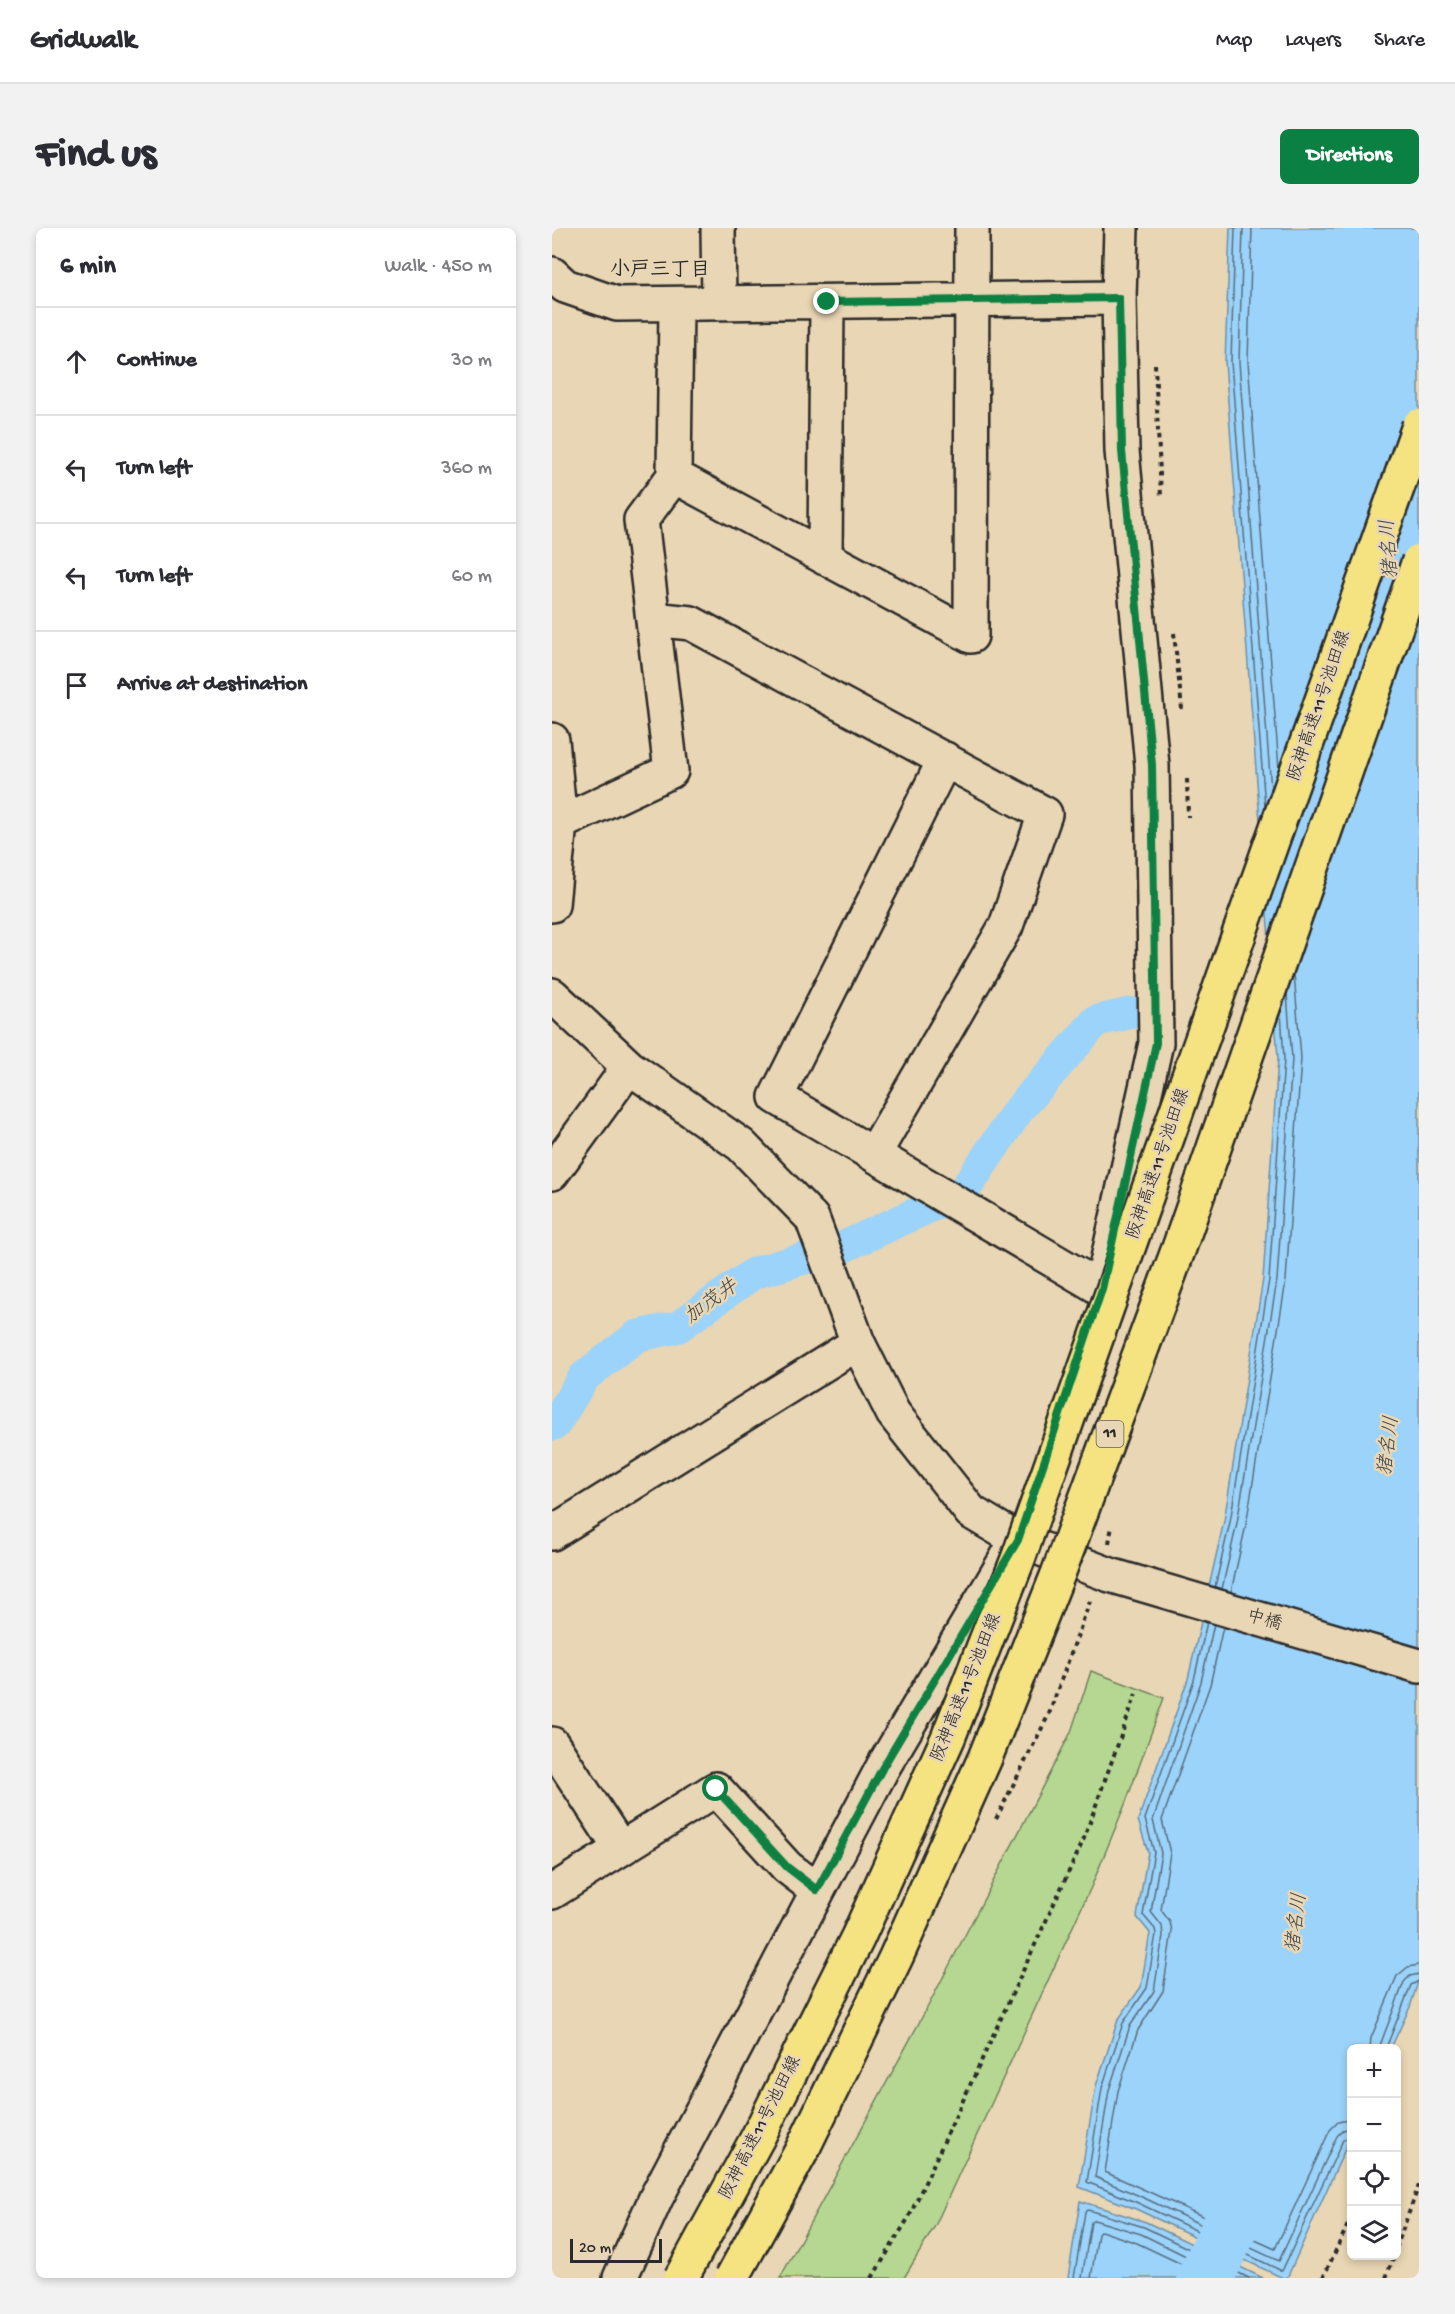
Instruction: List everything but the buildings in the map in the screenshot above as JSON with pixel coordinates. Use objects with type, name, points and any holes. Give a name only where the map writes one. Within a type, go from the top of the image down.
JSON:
[{"type":"highway","name":"阪神高速11号池田線","points":[[681,2278],[758,2137],[858,1937],[948,1738],[1018,1559],[1419,426]]},
{"type":"highway","name":"11","points":[[732,2278],[801,2152],[896,1957],[985,1758],[1041,1618],[1183,1237],[1419,561]]},
{"type":"street","points":[[718,228],[719,303]]},
{"type":"street","points":[[674,476],[971,636],[972,228]]},
{"type":"street","points":[[620,2278],[656,2198],[883,1767],[1018,1540],[1102,1289],[1156,1043],[1152,765],[1122,451],[1119,298],[1121,228]]},
{"type":"street","points":[[552,274],[565,286],[617,304],[1119,298]]},
{"type":"street","points":[[825,558],[827,302]]},
{"type":"street","points":[[560,823],[671,771],[641,520],[674,476],[676,304]]},
{"type":"street","points":[[653,619],[691,623],[1045,814],[1006,926],[874,1154]]},
{"type":"street","points":[[552,740],[560,823],[552,905]]},
{"type":"street","points":[[945,759],[776,1097],[1102,1289]]},
{"type":"street","name":"中橋","points":[[552,995],[629,1067],[741,1145],[812,1218],[858,1343],[893,1413],[971,1512],[1018,1540],[1110,1575],[1419,1666]]},
{"type":"street","points":[[552,1173],[629,1067]]},
{"type":"street","points":[[552,1533],[858,1343]]},
{"type":"street","points":[[552,1743],[620,1848]]},
{"type":"street","points":[[552,1892],[716,1789],[787,1867],[817,1890]]},
{"type":"path","points":[[872,2278],[909,2217],[1083,1841],[1136,1694]]},
{"type":"path","points":[[1401,2234],[1419,2185]]},
{"type":"path","points":[[1323,2278],[1347,2227]]},
{"type":"path","points":[[1386,2278],[1393,2260]]},
{"type":"green space","points":[[1091,1671],[1164,1698],[1126,1802],[1092,1885],[935,2226],[904,2278],[780,2278],[926,2010],[1071,1732]]},
{"type":"water","points":[[1230,228],[1419,228],[1419,1979],[1410,2007],[1393,2044],[1347,2044],[1347,2145],[1287,2278],[1136,2209],[1079,2187],[1096,2086],[1118,2020],[1141,1987],[1150,1933],[1137,1917],[1148,1852],[1138,1820],[1188,1679],[1224,1521],[1263,1279],[1278,1058],[1225,362]]},
{"type":"water","points":[[1080,2201],[1146,2222],[1263,2278],[1068,2278]]},
{"type":"waterway","name":"加茂井","points":[[552,1425],[555,1424],[584,1377],[637,1336],[678,1327],[754,1273],[841,1248],[964,1191],[1017,1112],[1096,1021],[1131,1013]]},
{"type":"waterway","name":"猪名川","points":[[1205,2278],[1253,2181]]},
{"type":"district","name":"小戸三丁目","points":[[660,271]]},
{"type":"route","points":[[716,1789],[787,1867],[817,1890],[883,1767],[1018,1540],[1102,1289],[1156,1043],[1152,765],[1122,451],[1119,298],[827,302]]}]
